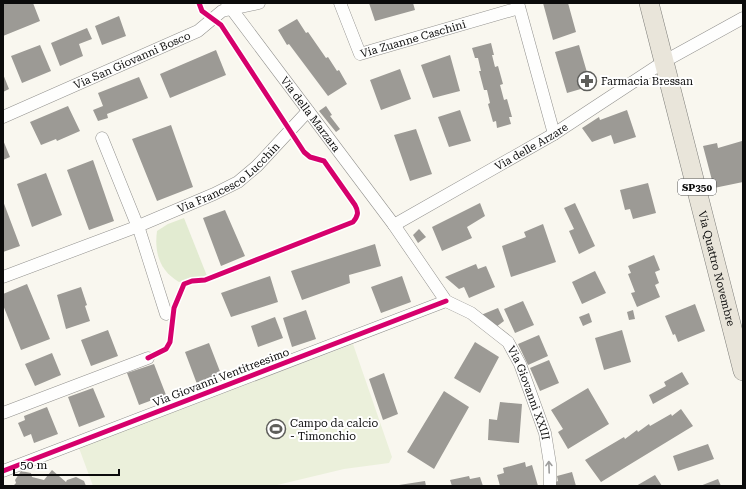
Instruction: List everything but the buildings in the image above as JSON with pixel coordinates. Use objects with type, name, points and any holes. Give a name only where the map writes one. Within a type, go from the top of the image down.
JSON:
[{"type":"main road","name":"Via Quattro Novembre","points":[[649,3],[743,371]]},
{"type":"street","name":"Via San Giovanni Bosco","points":[[3,117],[198,31],[229,6],[259,3]]},
{"type":"street","name":"Via Zuanne Caschini","points":[[340,3],[360,54],[518,6]]},
{"type":"street","name":"Via della Marzara","points":[[229,6],[394,225]]},
{"type":"street","points":[[518,6],[554,134]]},
{"type":"street","name":"Via delle Arzare","points":[[394,225],[554,134],[665,61],[743,18]]},
{"type":"street","name":"Via Francesco Lucchin","points":[[3,277],[136,227],[214,194],[238,182],[257,166],[308,111]]},
{"type":"street","points":[[102,138],[136,227],[140,232],[166,314]]},
{"type":"street","points":[[394,225],[446,301]]},
{"type":"street","name":"Via Giovanni XXIII","points":[[446,301],[471,313],[508,342],[520,364],[545,434],[548,448],[550,486]]},
{"type":"street","name":"Via Giovanni Ventitreesimo","points":[[3,470],[446,301]]},
{"type":"street","points":[[3,413],[148,358]]},
{"type":"green space","points":[[184,218],[207,276],[179,282],[172,278],[163,267],[156,247],[156,239],[157,231],[168,224]]},
{"type":"green space","name":"Campo da calcio - Timonchio","points":[[353,344],[392,457],[389,463],[344,469],[273,486],[93,486],[79,448]]},
{"type":"cycle path","points":[[148,358],[166,349],[170,342],[174,308],[184,284],[192,281],[205,280],[353,222],[357,214],[355,205],[324,161],[310,157],[304,152],[221,25],[202,11],[199,3]]},
{"type":"cycle path","points":[[3,471],[446,301]]},
{"type":"place","name":"Farmacia Bressan","points":[[587,81]]},
{"type":"place","name":"Campo da calcio - Timonchio","points":[[276,429]]}]
